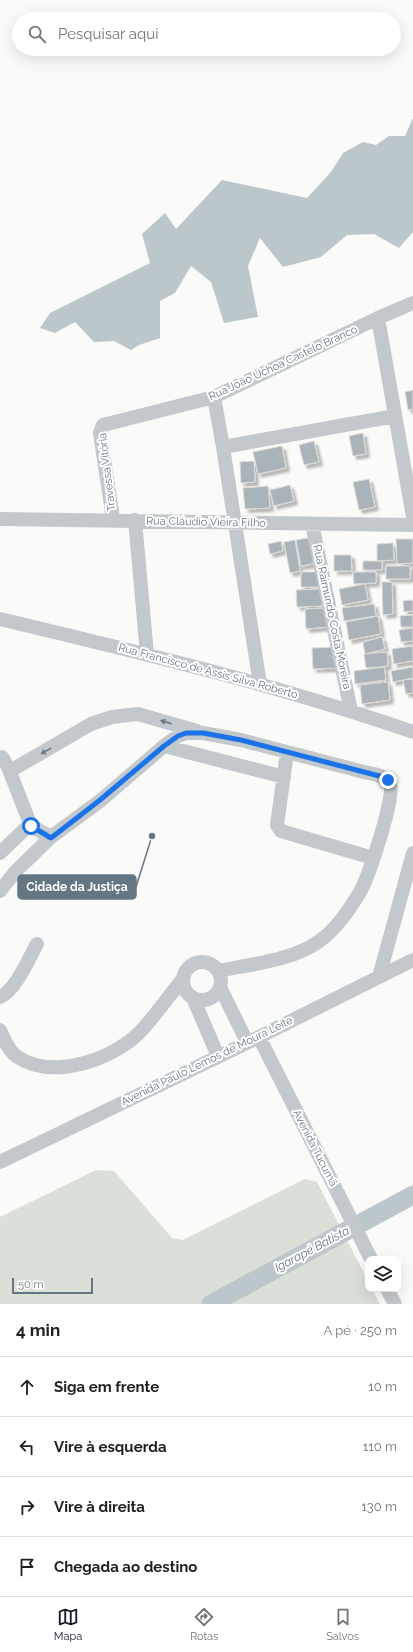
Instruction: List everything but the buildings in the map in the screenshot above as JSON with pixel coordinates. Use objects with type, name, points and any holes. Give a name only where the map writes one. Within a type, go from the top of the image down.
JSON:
[{"type":"street","name":"Rua João Uchoa Castelo Branco","points":[[103,425],[214,397],[378,318],[413,303]]},
{"type":"street","points":[[378,318],[413,516]]},
{"type":"street","points":[[214,397],[236,522],[260,684]]},
{"type":"street","points":[[223,447],[395,416]]},
{"type":"street","name":"Travessa Vitória","points":[[103,425],[100,433],[113,519]]},
{"type":"street","name":"Rua Cláudio Vieira Filho","points":[[0,518],[413,525]]},
{"type":"street","points":[[135,520],[147,654]]},
{"type":"street","name":"Rua Raimundo Costa Moreira","points":[[312,524],[351,711]]},
{"type":"street","name":"Rua Francisco de Assis Silva Roberto","points":[[0,619],[147,654],[260,684],[351,711],[413,732]]},
{"type":"street","points":[[10,771],[91,724],[112,717],[138,714],[203,733]]},
{"type":"street","points":[[0,891],[15,872],[51,838],[100,800],[164,746],[178,736],[186,733],[222,735],[383,777],[390,784],[392,789],[388,807],[373,858],[361,890],[343,919],[318,942],[291,955],[219,971]]},
{"type":"street","points":[[164,746],[284,777]]},
{"type":"street","points":[[287,752],[277,825],[281,831],[373,858]]},
{"type":"street","points":[[0,758],[2,757],[10,771],[31,826],[51,838]]},
{"type":"street","points":[[1,846],[24,829],[31,826]]},
{"type":"street","points":[[379,977],[413,853]]},
{"type":"street","points":[[0,996],[5,994],[14,985],[37,944]]},
{"type":"street","name":"Avenida Paulo Lemos de Moura Leite","points":[[0,1162],[413,960]]},
{"type":"street","points":[[192,998],[203,1000],[209,999],[214,996],[220,987],[221,982],[219,971],[211,963],[200,961],[190,965],[183,974],[182,980],[185,990],[192,998],[218,1056]]},
{"type":"street","points":[[0,1030],[5,1043],[15,1055],[27,1062],[45,1066],[64,1067],[84,1063],[103,1056],[122,1046],[139,1032],[182,980]]},
{"type":"street","name":"Avenida Tucumã","points":[[220,987],[253,1039],[370,1256]]},
{"type":"street","points":[[389,1292],[395,1304]]},
{"type":"shaded area","points":[[413,118],[413,232],[399,248],[374,234],[347,235],[321,257],[283,267],[260,238],[248,266],[258,317],[224,323],[211,282],[191,266],[175,293],[160,301],[160,338],[139,345],[131,350],[114,341],[94,342],[75,322],[55,333],[40,328],[50,313],[150,263],[142,234],[165,213],[176,229],[222,180],[307,198],[331,172],[343,153],[363,142],[376,145],[389,136],[405,136]]},
{"type":"shaded area","points":[[96,1170],[114,1171],[172,1238],[183,1240],[305,1179],[317,1182],[365,1275],[365,1292],[374,1292],[380,1304],[0,1304],[0,1217]]},
{"type":"waterway","name":"Igarapé Batista","points":[[211,1304],[413,1195]]},
{"type":"place","name":"Cidade da Justiça","points":[[152,836]]},
{"type":"route","points":[[31,826],[51,838],[148,761],[164,746],[178,736],[186,733],[222,735],[383,777],[388,780]]}]
